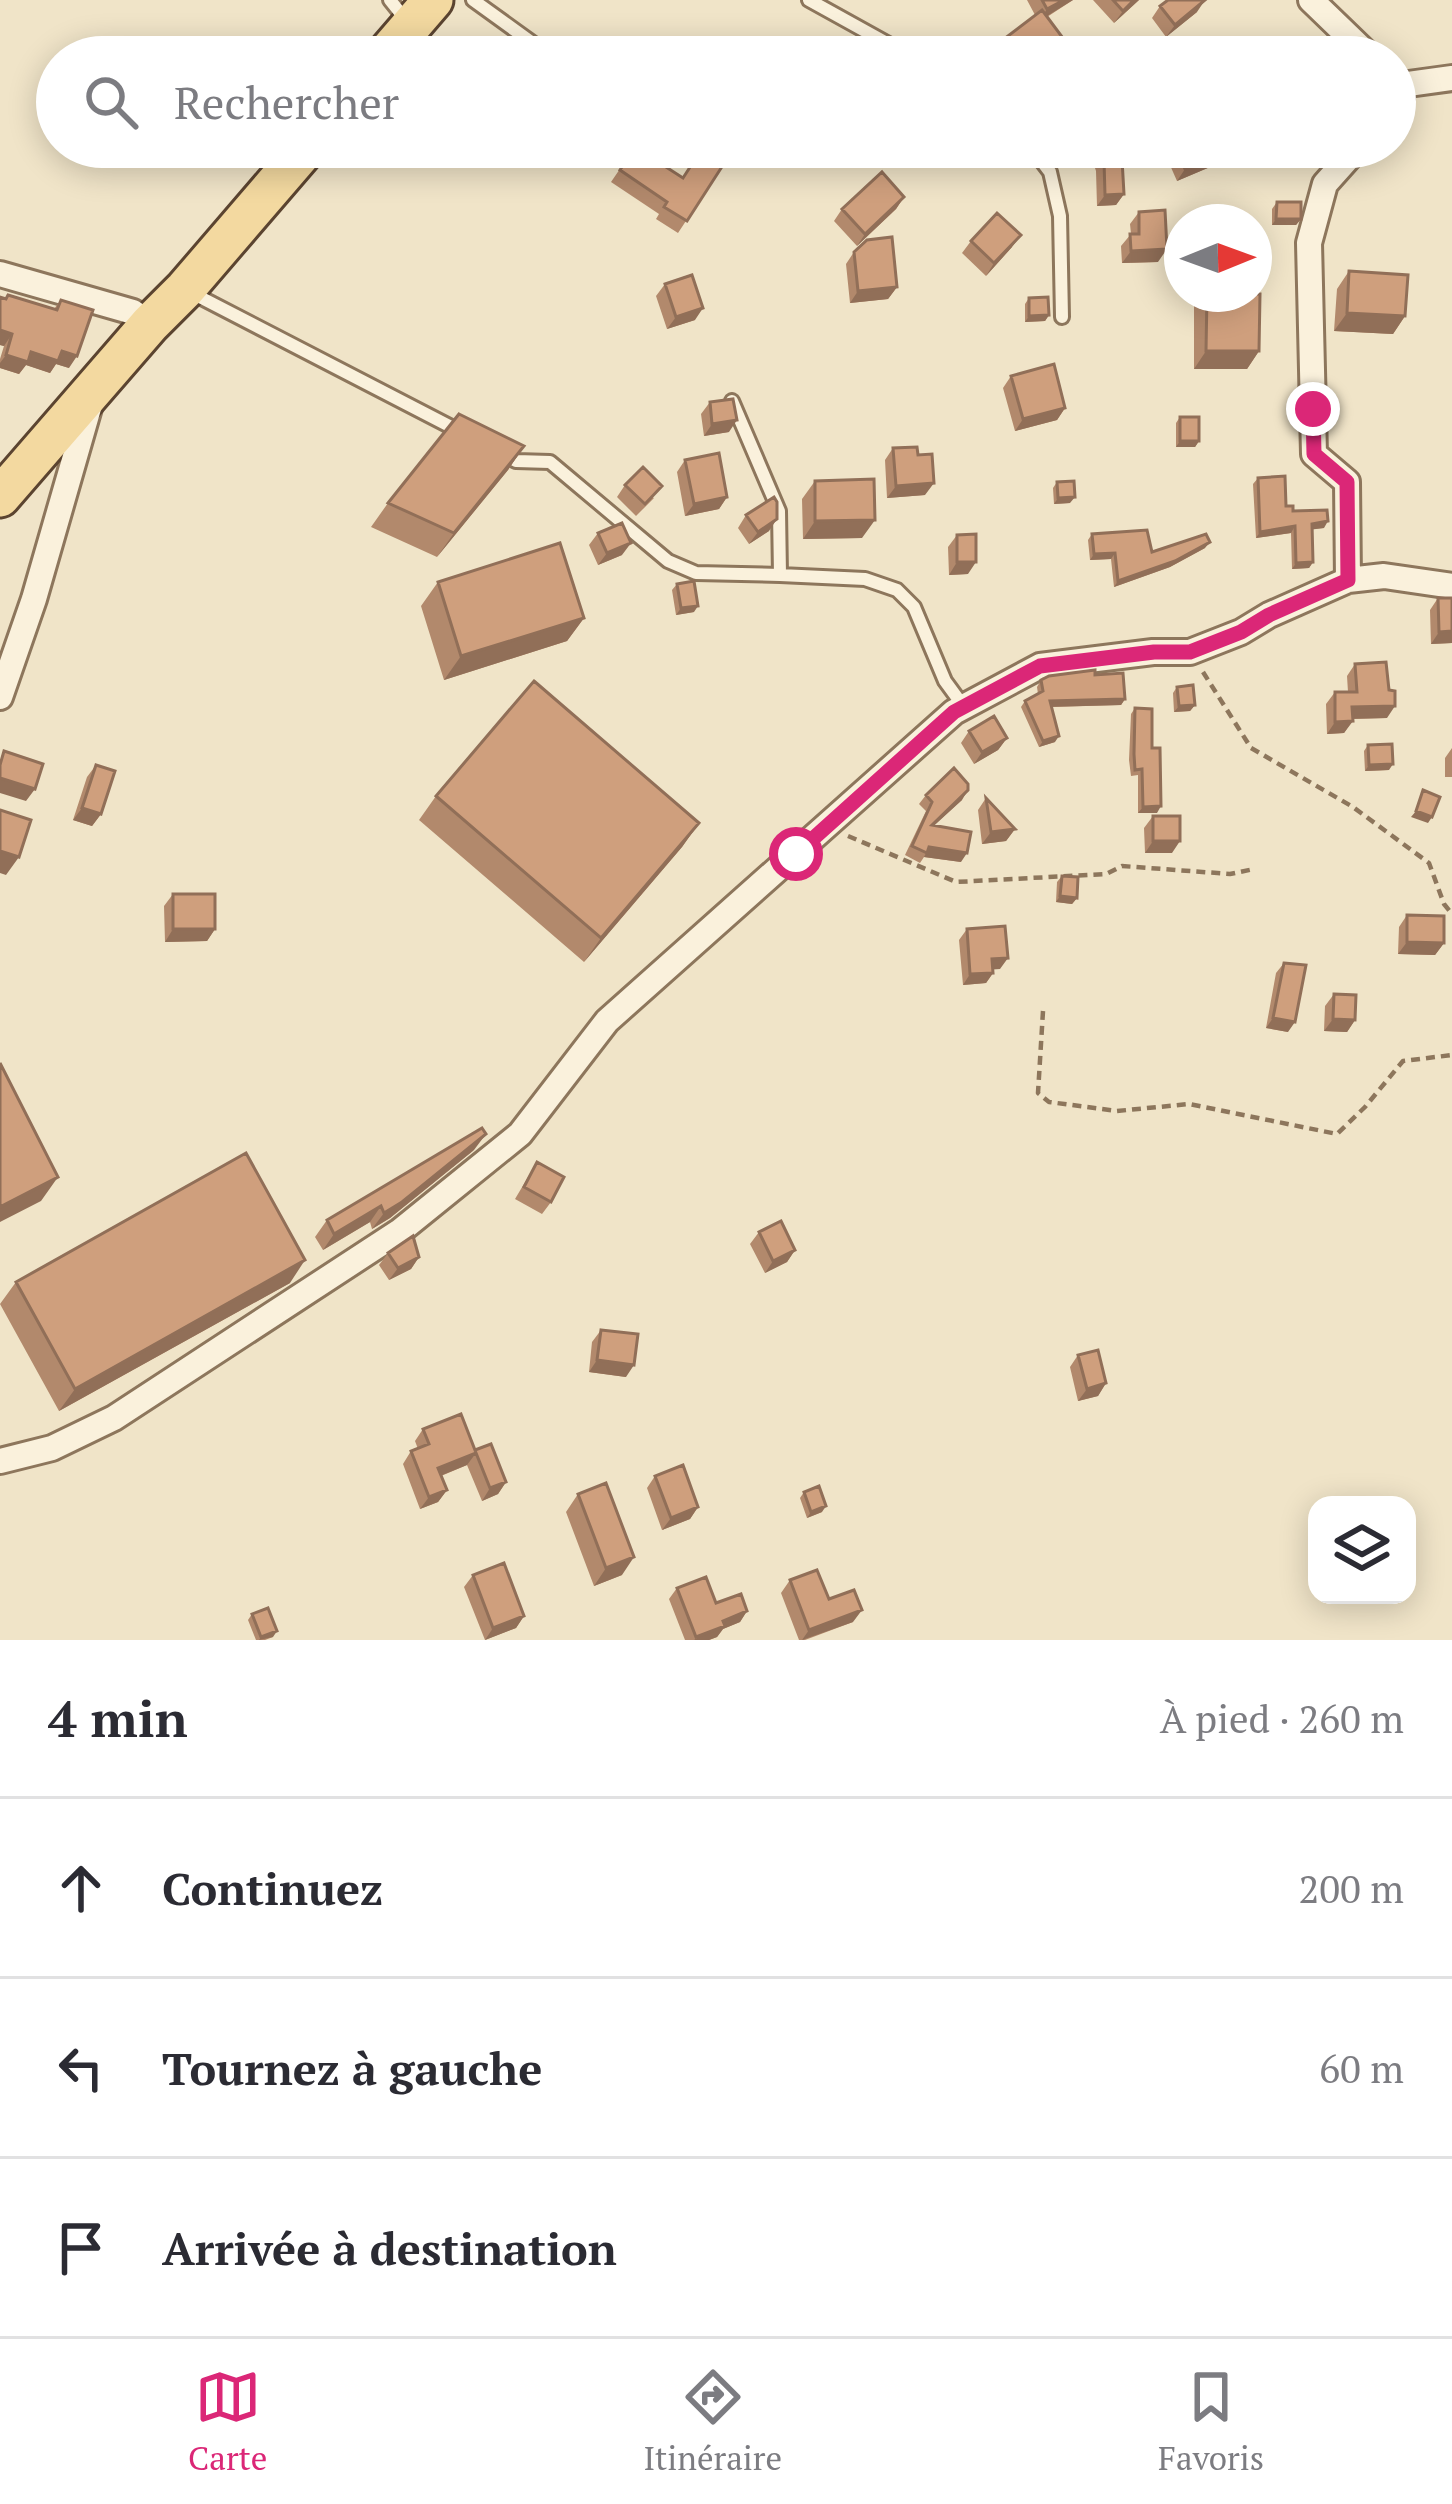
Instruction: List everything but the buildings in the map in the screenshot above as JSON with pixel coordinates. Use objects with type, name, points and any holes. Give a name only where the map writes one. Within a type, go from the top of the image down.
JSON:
[{"type":"main road","points":[[396,36],[411,8]]},
{"type":"main road","points":[[0,497],[289,168]]},
{"type":"street","points":[[1311,0],[1348,36]]},
{"type":"street","points":[[1416,86],[1452,78]]},
{"type":"street","points":[[1339,168],[1325,184],[1309,243],[1314,454],[1347,482],[1348,580]]},
{"type":"street","points":[[0,274],[133,312],[150,324]]},
{"type":"street","points":[[0,697],[34,599],[93,392]]},
{"type":"street","points":[[0,1461],[52,1448],[114,1418],[400,1231],[520,1134],[607,1021],[954,712],[1040,666],[1190,652],[1348,580],[1384,576],[1452,586]]},
{"type":"lane","points":[[473,0],[523,36]]},
{"type":"lane","points":[[809,0],[874,36]]},
{"type":"lane","points":[[1047,168],[1060,217],[1062,317]]},
{"type":"lane","points":[[185,289],[475,439]]},
{"type":"lane","points":[[732,401],[779,511],[780,574]]},
{"type":"lane","points":[[496,450],[516,461],[550,462],[668,561],[695,573],[865,579],[897,590],[914,607],[945,681],[964,707]]},
{"type":"path","points":[[1190,652],[1251,748],[1353,806],[1429,863],[1452,914]]},
{"type":"path","points":[[826,826],[956,882],[1106,874],[1122,866],[1230,874],[1254,869]]},
{"type":"path","points":[[1043,1011],[1038,1093],[1049,1102],[1118,1111],[1189,1104],[1337,1134],[1402,1061],[1452,1055]]},
{"type":"route","points":[[796,854],[954,712],[1040,666],[1190,652],[1348,580],[1347,482],[1314,454],[1313,409]]}]
